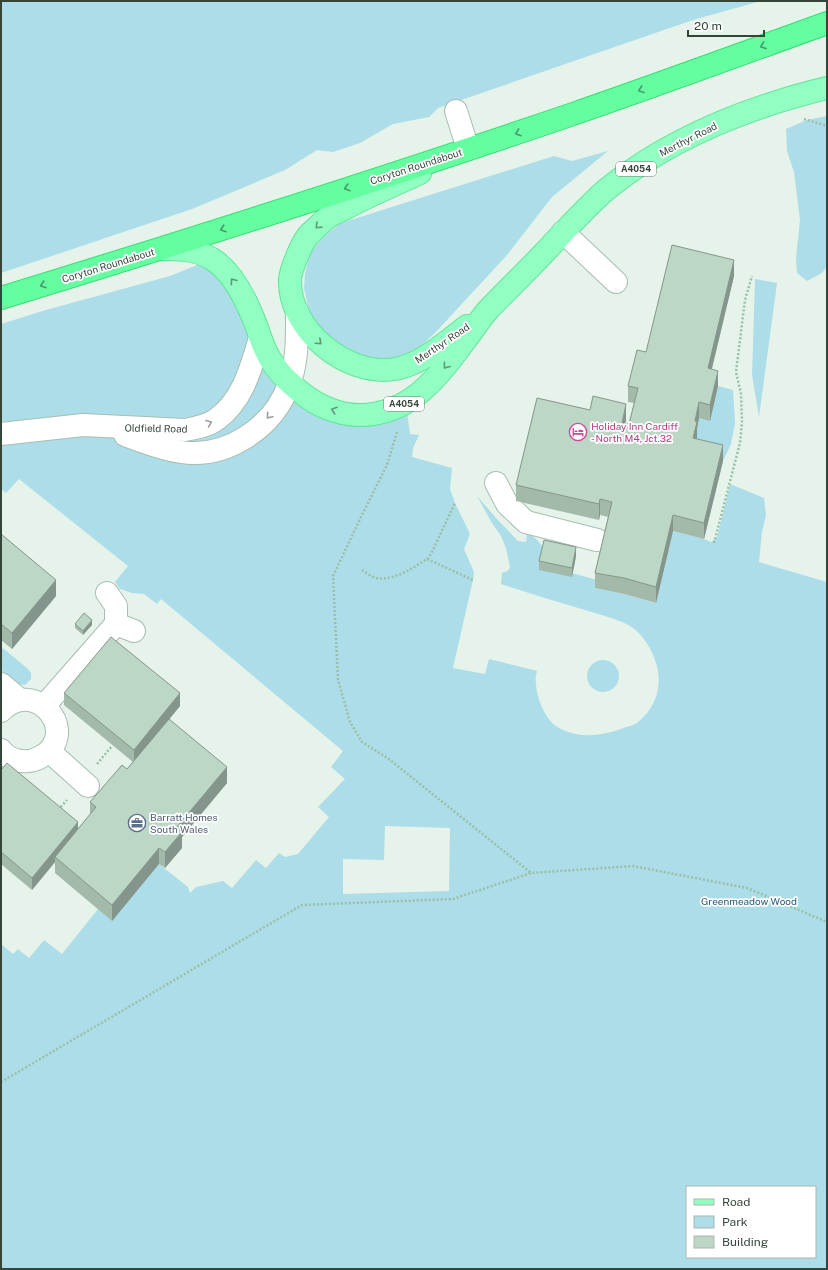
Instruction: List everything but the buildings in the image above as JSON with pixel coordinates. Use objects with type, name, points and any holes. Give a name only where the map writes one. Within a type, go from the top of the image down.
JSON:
[{"type":"highway","name":"Coryton Roundabout","points":[[1,298],[161,249],[491,142],[585,110],[827,23]]},
{"type":"main road","name":"Merthyr Road","points":[[161,249],[189,249],[212,259],[222,267],[241,292],[252,315],[268,357],[290,383],[312,401],[340,412],[357,415],[389,411],[406,403],[424,390],[440,374],[486,312],[585,208],[609,188],[648,160],[690,136],[761,107],[827,88]]},
{"type":"main road","name":"Merthyr Road","points":[[486,312],[418,361],[395,369],[378,369],[362,366],[345,360],[329,350],[309,332],[297,311],[292,294],[290,278],[296,258],[308,236],[327,218],[358,201],[491,142]]},
{"type":"street","points":[[456,111],[468,149]]},
{"type":"street","points":[[563,232],[616,282]]},
{"type":"street","points":[[102,427],[165,449],[182,452],[197,453],[211,451],[240,442],[256,430],[271,414],[282,399],[290,383],[296,354],[297,311]]},
{"type":"street","name":"Oldfield Road","points":[[1,434],[83,425],[185,430],[199,427],[217,420],[238,398],[260,338]]},
{"type":"street","points":[[496,483],[507,504],[526,522],[597,540]]},
{"type":"street","points":[[44,706],[125,627],[116,606],[107,593]]},
{"type":"street","points":[[1,684],[20,700]]},
{"type":"street","points":[[1,711],[7,705],[20,700],[35,701],[44,706],[51,713],[55,721],[56,732],[55,741],[49,751],[42,757],[32,761],[21,762],[11,759],[1,750]]},
{"type":"street","points":[[49,751],[88,786]]},
{"type":"path","points":[[714,543],[740,443],[742,422],[741,394],[736,372],[745,300],[752,276]]},
{"type":"path","points":[[406,403],[387,465],[333,576],[338,680],[350,722],[362,742],[389,759],[531,873]]},
{"type":"path","points":[[362,570],[375,578],[393,578],[409,570],[427,558],[431,554],[455,503]]},
{"type":"path","points":[[427,558],[473,580]]},
{"type":"path","points":[[1,1082],[302,905],[453,899],[531,873],[633,866],[747,888],[827,922]]},
{"type":"green space","points":[[1,1],[761,1],[693,20],[438,108],[429,117],[393,124],[360,143],[333,152],[317,150],[285,170],[192,209],[1,273]]},
{"type":"green space","points":[[827,116],[827,266],[822,273],[807,281],[797,273],[796,258],[800,220],[794,172],[787,151],[786,129],[807,120]]},
{"type":"green space","points":[[608,151],[552,197],[507,255],[435,333],[420,347],[406,355],[386,360],[369,359],[334,346],[314,321],[308,307],[304,288],[305,273],[309,256],[317,244],[341,223],[554,156],[572,161]]},
{"type":"green space","name":"Greenmeadow Wood","points":[[212,259],[260,338],[325,407],[406,403],[410,434],[419,435],[413,448],[412,457],[452,468],[450,489],[470,534],[464,549],[474,572],[473,580],[453,668],[485,674],[489,659],[537,671],[536,688],[539,700],[545,713],[556,726],[573,733],[591,735],[609,733],[633,725],[644,717],[649,711],[656,696],[659,680],[656,663],[650,648],[641,635],[633,628],[622,622],[501,584],[502,573],[508,571],[510,567],[506,548],[501,536],[477,496],[518,541],[526,542],[527,533],[532,535],[572,573],[597,580],[595,588],[624,594],[655,603],[673,531],[711,542],[717,537],[730,484],[764,498],[766,515],[762,532],[759,562],[827,582],[827,1269],[1,1269],[1,944],[13,954],[18,949],[29,958],[44,940],[62,954],[98,909],[112,920],[159,864],[188,887],[190,893],[196,887],[223,881],[232,888],[256,860],[266,868],[279,853],[285,857],[298,854],[329,817],[318,807],[345,779],[331,767],[343,751],[161,599],[157,604],[144,594],[132,593],[120,589],[115,582],[128,566],[19,479],[6,493],[1,489],[1,324],[170,276]],"holes":[[[385,826],[450,828],[449,891],[343,894],[343,859],[384,860]]]},
{"type":"green space","points":[[755,279],[777,283],[759,417],[752,375]]},
{"type":"green space","points":[[718,386],[733,390],[735,423],[731,444],[723,461],[693,454],[699,418],[710,420]]},
{"type":"green space","points":[[1,648],[31,673],[31,679],[25,685],[17,684],[1,670]]},
{"type":"green space","points":[[600,660],[606,660],[616,667],[619,676],[618,682],[612,689],[606,692],[600,692],[590,685],[587,679],[587,673],[594,663]]},
{"type":"place","name":"Holiday Inn Cardiff - North M4, Jct.32","points":[[578,432]]},
{"type":"place","name":"Barratt Homes South Wales","points":[[137,823]]}]
